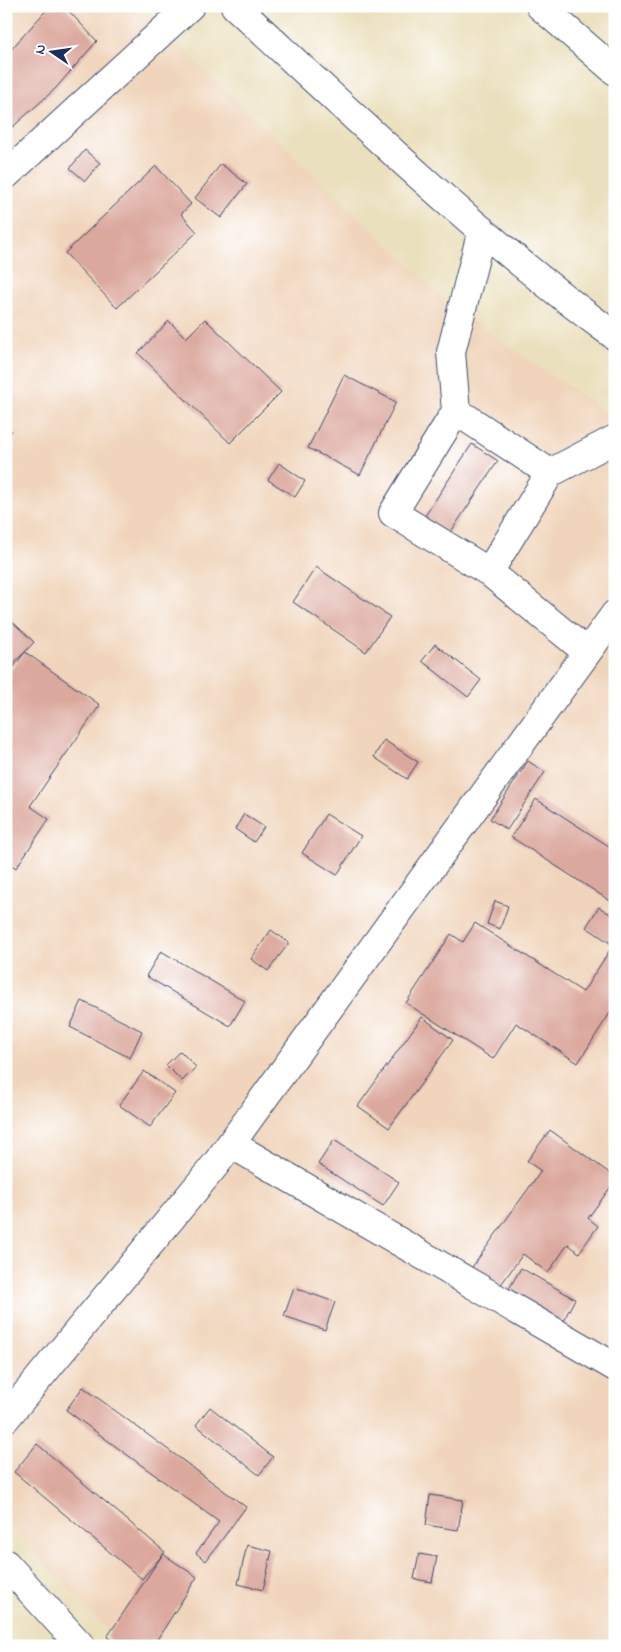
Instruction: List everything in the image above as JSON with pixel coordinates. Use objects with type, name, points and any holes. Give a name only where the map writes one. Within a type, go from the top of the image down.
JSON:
[{"type":"street","points":[[6,174],[190,6]]},
{"type":"street","points":[[540,6],[615,71]]},
{"type":"street","points":[[248,10],[448,202],[574,306],[615,336]]},
{"type":"street","points":[[482,230],[451,352],[456,411],[393,513],[489,572],[587,652]]},
{"type":"street","points":[[456,411],[550,473]]},
{"type":"street","points":[[489,572],[550,473],[615,439]]},
{"type":"street","points":[[6,1418],[230,1144],[615,614]]},
{"type":"street","points":[[230,1144],[615,1367]]},
{"type":"street","points":[[6,1564],[81,1646]]},
{"type":"shaded area","points":[[6,6],[137,6],[459,312],[615,418],[615,1646],[122,1646],[6,1522]]},
{"type":"building","points":[[6,6],[15,6],[6,15]]},
{"type":"building","points":[[50,6],[64,6],[97,41],[55,89],[6,133],[6,55]]},
{"type":"building","points":[[85,150],[100,163],[85,181],[70,168]]},
{"type":"building","points":[[221,164],[247,184],[221,218],[195,198]]},
{"type":"building","points":[[156,166],[191,204],[181,214],[197,232],[117,308],[65,253]]},
{"type":"building","points":[[205,319],[281,392],[230,443],[138,353],[169,321],[186,338]]},
{"type":"building","points":[[344,375],[396,402],[360,475],[308,448]]},
{"type":"building","points":[[6,427],[12,431],[6,438]]},
{"type":"building","points":[[472,444],[498,461],[448,536],[423,519]]},
{"type":"building","points":[[279,463],[305,481],[295,497],[268,480]]},
{"type":"building","points":[[316,567],[390,617],[366,652],[293,602]]},
{"type":"building","points":[[6,616],[34,642],[6,670]]},
{"type":"building","points":[[435,644],[481,680],[468,697],[422,661]]},
{"type":"building","points":[[25,652],[100,705],[30,806],[49,819],[16,868],[6,861],[6,677]]},
{"type":"building","points":[[384,740],[418,762],[407,779],[374,757]]},
{"type":"building","points":[[528,761],[545,772],[507,830],[490,819]]},
{"type":"building","points":[[536,799],[615,850],[615,904],[511,837]]},
{"type":"building","points":[[244,814],[264,827],[254,842],[235,829]]},
{"type":"building","points":[[326,814],[361,836],[337,875],[302,853]]},
{"type":"building","points":[[495,901],[508,906],[500,929],[487,924]]},
{"type":"building","points":[[599,907],[615,917],[615,1005],[578,1063],[516,1023],[493,1059],[406,1003],[451,934],[463,942],[475,923],[583,992],[613,945],[586,927]]},
{"type":"building","points":[[271,930],[289,943],[268,971],[251,959]]},
{"type":"building","points":[[161,951],[245,1001],[230,1026],[146,976]]},
{"type":"building","points":[[82,1001],[142,1031],[130,1058],[70,1027]]},
{"type":"building","points":[[422,1017],[453,1040],[389,1128],[358,1106]]},
{"type":"building","points":[[180,1051],[196,1067],[182,1081],[166,1065]]},
{"type":"building","points":[[144,1071],[175,1093],[150,1127],[119,1105]]},
{"type":"building","points":[[550,1130],[615,1177],[615,1181],[588,1218],[598,1226],[579,1253],[568,1244],[548,1273],[523,1254],[497,1290],[470,1270],[541,1171],[527,1161]]},
{"type":"building","points":[[334,1140],[399,1182],[383,1206],[318,1164]]},
{"type":"building","points":[[521,1268],[575,1299],[561,1325],[506,1294]]},
{"type":"building","points":[[294,1288],[335,1302],[325,1330],[284,1316]]},
{"type":"building","points":[[83,1387],[246,1507],[206,1561],[196,1553],[219,1522],[66,1410]]},
{"type":"building","points":[[210,1407],[273,1457],[259,1475],[196,1425]]},
{"type":"building","points":[[37,1444],[165,1552],[142,1579],[14,1472]]},
{"type":"building","points":[[430,1495],[463,1500],[458,1530],[426,1525]]},
{"type":"building","points":[[247,1545],[272,1551],[263,1590],[238,1584]]},
{"type":"building","points":[[163,1554],[197,1577],[153,1646],[120,1646],[107,1637]]},
{"type":"building","points":[[419,1554],[437,1557],[432,1582],[414,1579]]}]
